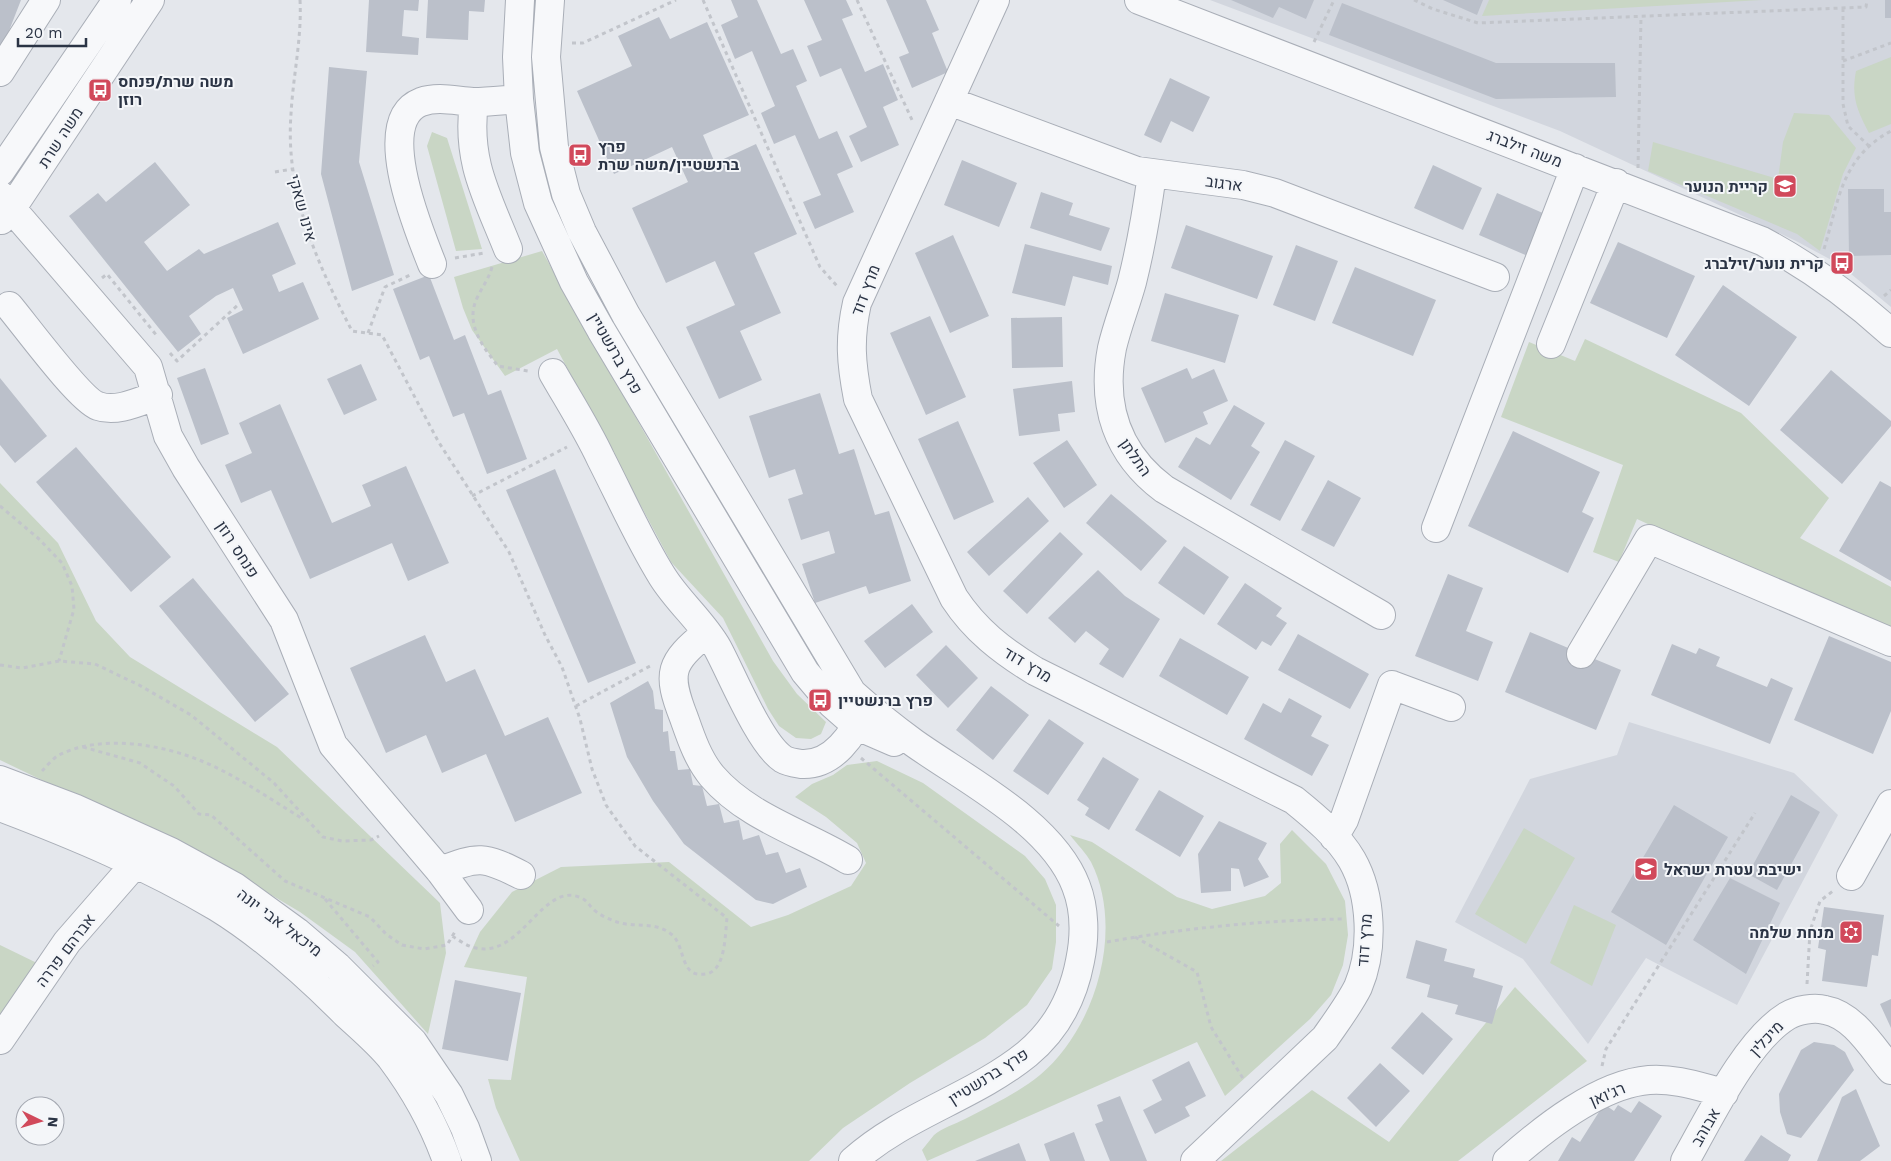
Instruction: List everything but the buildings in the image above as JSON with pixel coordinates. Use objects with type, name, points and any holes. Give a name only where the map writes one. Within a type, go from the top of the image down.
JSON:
[{"type":"street","points":[[0,72],[46,0]]},
{"type":"street","name":"משה שרת","points":[[0,172],[117,0]]},
{"type":"street","name":"משה שרת","points":[[4,208],[150,0]]},
{"type":"street","name":"פרץ ברנשטיין","points":[[520,0],[517,57],[519,99],[525,153],[538,203],[574,282],[805,672],[832,704],[856,725],[956,770],[1024,820],[1049,844],[1065,865],[1076,886],[1082,912],[1083,947],[1076,980],[1068,1004],[1052,1028],[1027,1053],[996,1075],[864,1151],[853,1161]]},
{"type":"street","name":"פרץ ברנשטיין","points":[[550,0],[547,41],[548,97],[554,147],[566,194],[582,232],[626,315],[852,692],[856,725]]},
{"type":"street","name":"מרץ דוד","points":[[995,0],[856,303],[851,332],[851,364],[858,399],[954,598],[967,618],[1010,656],[1035,671],[1294,800],[1316,817],[1352,860],[1359,876],[1367,906],[1366,959],[1358,986],[1341,1014],[1324,1038],[1195,1161]]},
{"type":"street","name":"משה זילברג","points":[[1139,0],[1627,187],[1762,241],[1816,273],[1849,296],[1891,333]]},
{"type":"street","points":[[432,264],[407,199],[401,168],[402,127],[407,114],[419,103],[453,99],[474,102],[519,99]]},
{"type":"street","name":"ארגוב","points":[[949,101],[1095,156],[1152,174],[1243,185],[1275,193],[1495,277]]},
{"type":"street","points":[[474,102],[471,125],[476,168],[500,255]]},
{"type":"street","points":[[1436,528],[1575,168]]},
{"type":"street","name":"התלתן","points":[[1152,174],[1142,244],[1113,347],[1108,385],[1111,413],[1122,441],[1146,476],[1164,489],[1381,615]]},
{"type":"street","points":[[1551,344],[1627,187]]},
{"type":"street","name":"פנחס רוזן","points":[[4,208],[133,347],[148,367],[158,395],[168,436],[186,468],[284,620],[333,744],[440,871],[469,910]]},
{"type":"street","points":[[9,306],[82,395],[98,406],[118,408],[158,395]]},
{"type":"street","points":[[553,373],[589,436],[632,522],[663,578],[717,647],[768,744],[783,759],[810,764],[826,758],[838,750],[856,725]]},
{"type":"street","points":[[1581,654],[1649,539],[1891,642]]},
{"type":"street","points":[[706,633],[679,658],[674,668],[673,683],[680,708],[698,753],[712,776],[732,794],[764,816],[848,860]]},
{"type":"street","points":[[1334,837],[1344,820],[1392,685],[1451,707]]},
{"type":"street","name":"מיכאל אבי יונה","points":[[0,780],[74,808],[162,848],[235,888],[297,932],[353,982],[413,1042],[448,1095],[466,1128],[477,1161]]},
{"type":"street","points":[[1851,876],[1891,804]]},
{"type":"street","name":"מיכאל אבי יונה","points":[[0,807],[61,830],[135,864],[218,908],[277,950],[317,984],[390,1057],[423,1106],[447,1161]]},
{"type":"street","points":[[440,871],[464,861],[482,858],[521,875]]},
{"type":"street","name":"אברהם פררה","points":[[0,1040],[66,942],[135,864]]},
{"type":"street","name":"מיכלין","points":[[1724,1094],[1753,1050],[1772,1029],[1788,1015],[1806,1010],[1825,1010],[1840,1016],[1856,1028],[1891,1070]]},
{"type":"street","name":"רג'ואן","points":[[1506,1161],[1546,1126],[1575,1108],[1610,1092],[1648,1080],[1687,1083],[1724,1094]]},
{"type":"street","name":"אבוהב","points":[[1685,1161],[1724,1094]]},
{"type":"path","name":"אינו שאקי","points":[[300,0],[290,116],[292,169],[302,214],[325,278],[352,331],[382,335],[438,441],[472,496]]},
{"type":"path","points":[[547,41],[583,43],[676,0]]},
{"type":"path","points":[[703,0],[820,267],[856,303]]},
{"type":"path","points":[[857,0],[926,150]]},
{"type":"path","points":[[1304,64],[1334,0]]},
{"type":"path","points":[[1414,0],[1433,9],[1478,23],[1866,7],[1867,0]]},
{"type":"path","points":[[1843,8],[1843,104],[1848,126],[1869,146]]},
{"type":"path","points":[[1627,187],[1641,16]]},
{"type":"path","points":[[1843,61],[1891,43]]},
{"type":"path","points":[[1816,273],[1846,174],[1861,152],[1891,131]]},
{"type":"path","points":[[275,172],[292,169]]},
{"type":"path","points":[[500,255],[477,297],[472,312],[474,327],[483,347],[498,366],[553,373]]},
{"type":"path","points":[[107,274],[162,343]]},
{"type":"path","points":[[168,350],[177,361],[240,303]]},
{"type":"path","points":[[452,936],[475,948],[500,946],[515,937],[554,900],[571,895],[587,901],[601,915],[618,922],[660,927],[667,931],[674,936],[689,969],[698,975],[709,974],[716,969],[721,958],[727,918],[635,846],[606,805],[592,769],[576,706],[562,667],[545,634],[509,552],[472,496],[589,436]]},
{"type":"path","points":[[0,506],[39,539],[62,563],[72,586],[74,609],[59,661]]},
{"type":"path","points":[[0,664],[22,668],[59,661],[95,664],[138,685],[191,715],[274,783],[323,837],[342,840],[372,840],[402,826]]},
{"type":"path","points":[[576,706],[657,662],[674,668]]},
{"type":"path","points":[[856,725],[1083,947],[1134,937],[1287,920],[1367,919]]},
{"type":"path","points":[[26,790],[57,755],[83,747],[111,743],[164,749],[202,761],[240,780],[306,820]]},
{"type":"path","points":[[83,747],[140,763],[174,786],[199,814],[211,815],[285,881],[370,917],[386,934],[402,945],[424,949],[447,944],[469,910]]},
{"type":"path","points":[[1610,1092],[1602,1062],[1606,1050],[1755,813]]},
{"type":"path","points":[[1806,1010],[1810,931],[1820,901],[1851,876]]},
{"type":"path","points":[[325,898],[378,962],[353,982]]},
{"type":"path","points":[[1134,937],[1197,972],[1211,1027],[1258,1101]]},
{"type":"shaded area","name":"קריית הנוער","points":[[1210,0],[1891,0],[1891,307],[1839,264],[1796,241],[1560,131]]},
{"type":"shaded area","name":"ישיבת עטרת ישראל","points":[[1629,722],[1794,773],[1838,815],[1737,1005],[1646,958],[1588,1044],[1523,959],[1455,922],[1530,779],[1617,755]]},
{"type":"green space","points":[[1489,0],[1762,0],[1482,16]]},
{"type":"green space","points":[[1891,57],[1891,124],[1869,133],[1856,103],[1854,88],[1856,71]]},
{"type":"green space","points":[[1794,113],[1829,115],[1856,148],[1843,174],[1820,251],[1797,234],[1648,171],[1653,142],[1778,179],[1783,142]]},
{"type":"green space","points":[[432,132],[447,138],[482,249],[456,251],[427,146]]},
{"type":"green space","points":[[542,251],[773,661],[797,694],[826,722],[821,734],[811,739],[796,738],[779,726],[768,709],[723,618],[671,562],[557,349],[505,376],[472,330],[454,277]]},
{"type":"green space","points":[[1585,339],[1741,413],[1829,498],[1800,538],[1891,587],[1891,636],[1637,519],[1619,562],[1593,552],[1623,465],[1501,417],[1529,342],[1575,361]]},
{"type":"green space","points":[[0,483],[58,543],[96,621],[130,657],[277,747],[440,903],[446,953],[428,1034],[355,952],[300,912],[229,870],[0,760]]},
{"type":"green space","points":[[877,761],[923,783],[1025,856],[1045,879],[1056,905],[1056,942],[1052,969],[1027,1005],[985,1038],[910,1083],[843,1128],[809,1161],[520,1161],[496,1108],[488,1079],[511,1080],[527,977],[464,967],[480,932],[512,892],[561,867],[669,862],[751,927],[788,915],[851,886],[866,863],[857,843],[826,817],[795,797],[812,784],[833,775],[847,765]]},
{"type":"green space","points":[[1524,828],[1575,858],[1526,944],[1475,914]]},
{"type":"green space","points":[[1292,830],[1326,864],[1345,901],[1348,935],[1343,965],[1331,995],[1310,1019],[1225,1096],[1197,1042],[927,1161],[922,1150],[934,1135],[1004,1099],[1040,1075],[1060,1055],[1090,1005],[1099,976],[1105,946],[1105,917],[1101,888],[1091,862],[1070,835],[1092,842],[1177,897],[1212,909],[1265,896],[1281,883],[1280,844]]},
{"type":"green space","points":[[1574,905],[1616,925],[1592,986],[1550,963]]},
{"type":"green space","points":[[0,945],[39,964],[0,1024]]},
{"type":"green space","points":[[1515,987],[1587,1061],[1458,1161],[1221,1161],[1312,1090],[1389,1142]]},
{"type":"place","name":"משה שרת/פנחס רוזן","points":[[100,90]]},
{"type":"place","name":"פרץ ברנשטיין/משה שרת","points":[[580,155]]},
{"type":"place","name":"קריית הנוער","points":[[1785,186]]},
{"type":"place","name":"קרית נוער/זילברג","points":[[1842,263]]},
{"type":"place","name":"פרץ ברנשטיין","points":[[820,700]]},
{"type":"place","name":"ישיבת עטרת ישראל","points":[[1646,869]]},
{"type":"place","name":"מנחת שלמה","points":[[1851,932]]}]
